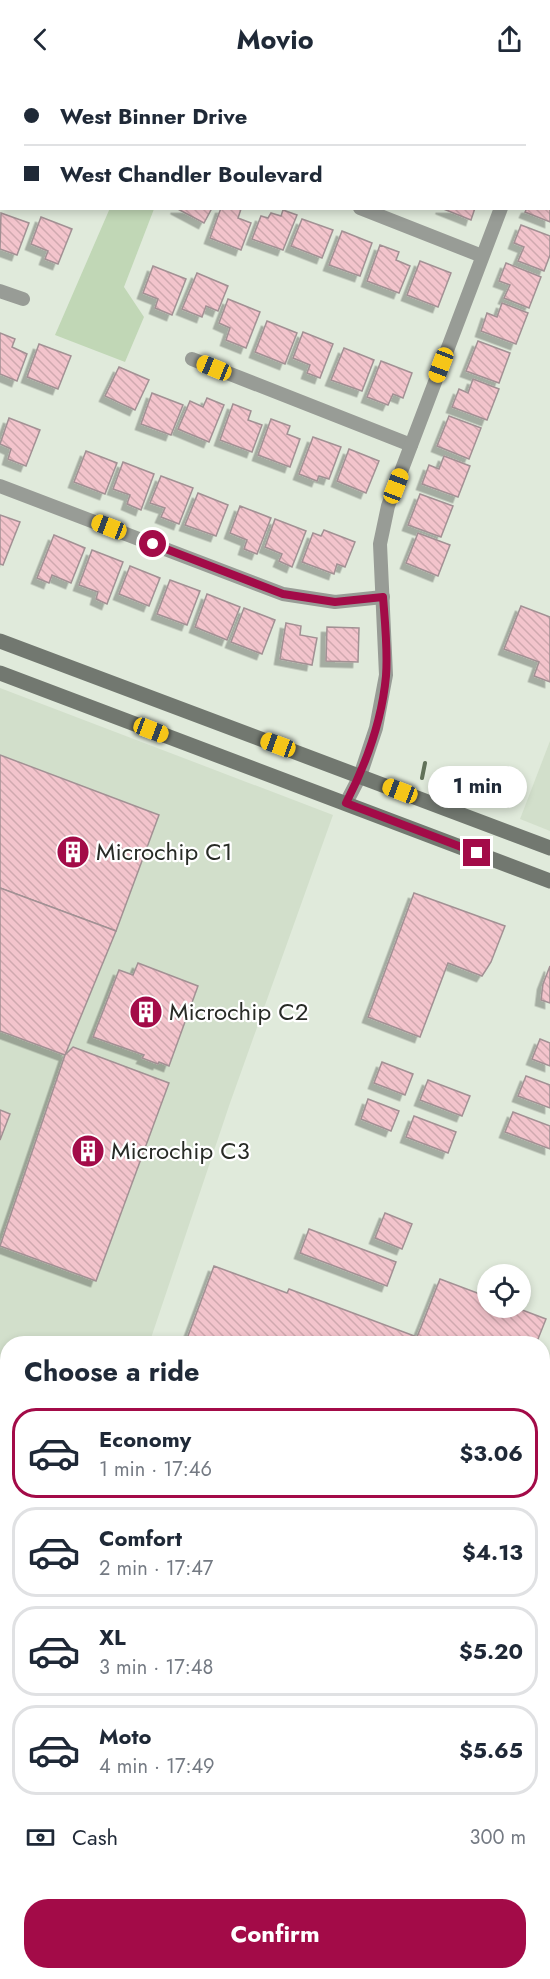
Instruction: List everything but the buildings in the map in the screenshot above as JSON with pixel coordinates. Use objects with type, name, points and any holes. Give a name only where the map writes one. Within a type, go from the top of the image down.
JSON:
[{"type":"main road","points":[[0,641],[550,848]]},
{"type":"main road","points":[[0,673],[550,881]]},
{"type":"street","points":[[365,210],[482,256]]},
{"type":"street","points":[[346,803],[360,776],[376,728],[386,675],[380,544],[388,506],[500,210]]},
{"type":"street","points":[[0,291],[23,299]]},
{"type":"street","points":[[192,359],[411,445]]},
{"type":"street","points":[[0,486],[283,594],[335,602],[383,597]]},
{"type":"shaded area","points":[[0,688],[333,815],[230,1103],[152,1336],[0,1336]]},
{"type":"shaded area","points":[[550,741],[550,831],[520,819]]},
{"type":"green space","points":[[109,210],[154,210],[124,287],[144,317],[125,362],[55,335]]},
{"type":"waterway","points":[[422,778],[425,763]]},
{"type":"place","name":"Microchip C1","points":[[73,852]]},
{"type":"place","name":"Microchip C2","points":[[146,1012]]},
{"type":"place","name":"Microchip C3","points":[[88,1151]]},
{"type":"route","points":[[153,544],[283,594],[335,602],[383,597],[386,646],[383,697],[376,728],[360,776],[346,803],[477,853]]}]
